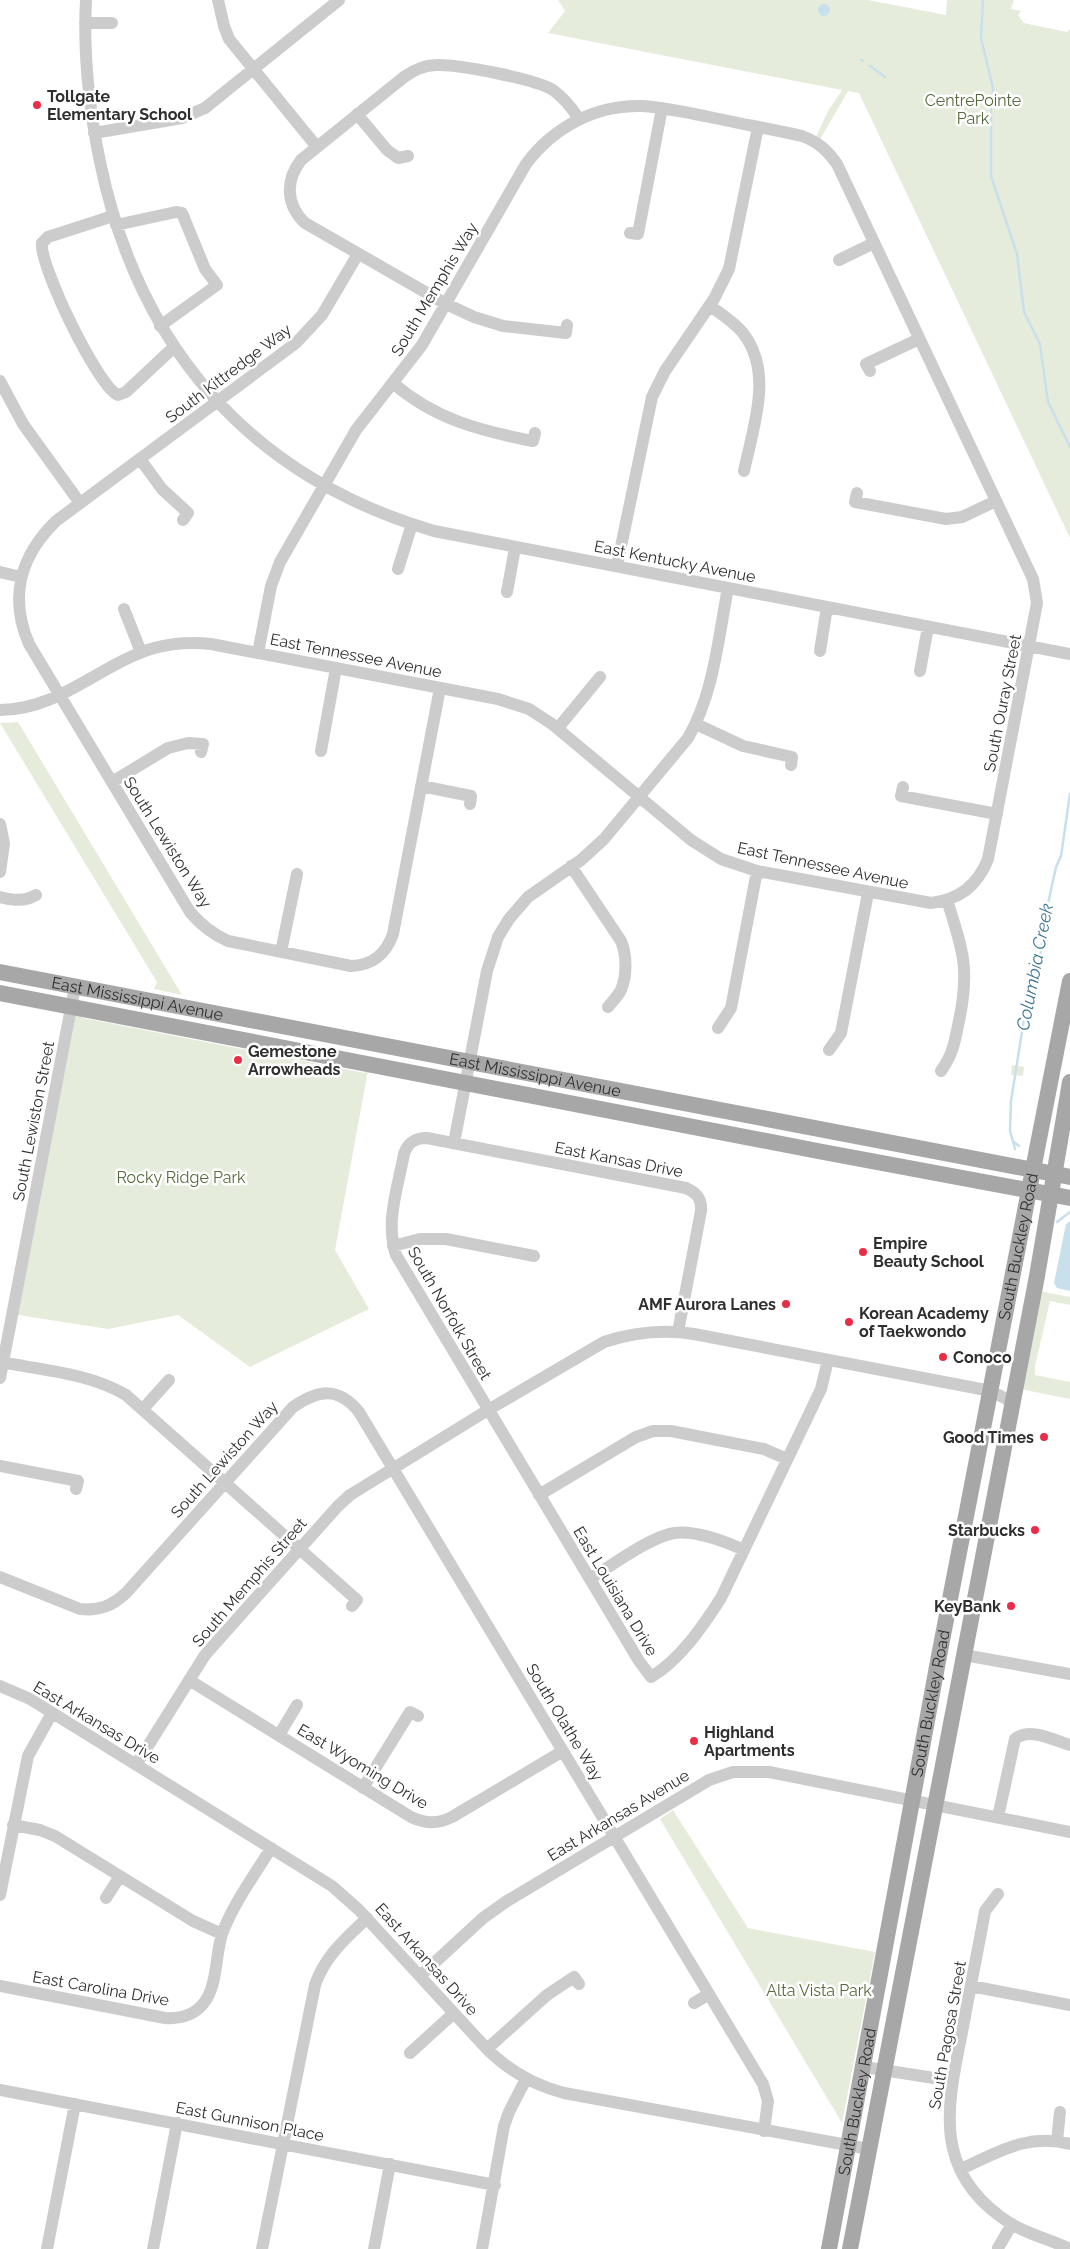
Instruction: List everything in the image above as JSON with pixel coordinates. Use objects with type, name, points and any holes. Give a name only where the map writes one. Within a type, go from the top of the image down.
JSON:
[{"type":"main road","name":"East Mississippi Avenue","points":[[0,972],[1070,1177]]},
{"type":"main road","name":"South Buckley Road","points":[[829,2249],[924,1735],[1028,1189],[1070,981]]},
{"type":"main road","name":"East Mississippi Avenue","points":[[0,993],[1070,1198]]},
{"type":"main road","name":"South Buckley Road","points":[[850,2249],[1014,1395],[1070,1082]]},
{"type":"main road","points":[[991,1391],[994,1396],[999,1474]]},
{"type":"main road","points":[[924,1735],[935,1805]]},
{"type":"main road","points":[[912,1800],[919,1835],[922,1876]]},
{"type":"main road","points":[[876,1999],[878,2055],[884,2070]]},
{"type":"main road","points":[[848,2146],[852,2165],[856,2218]]},
{"type":"street","name":"East Kentucky Avenue","points":[[86,0],[87,77],[94,133],[115,220],[135,278],[160,326],[174,347],[218,402],[269,449],[323,486],[368,508],[412,524],[515,548],[1070,654]]},
{"type":"street","points":[[218,0],[222,20],[229,39],[317,147]]},
{"type":"street","points":[[94,133],[188,116],[216,101],[339,0]]},
{"type":"street","points":[[85,23],[112,23]]},
{"type":"street","points":[[567,324],[566,333],[503,326],[474,317],[446,304],[305,223],[293,208],[289,190],[293,173],[301,160],[412,71],[434,65],[447,65],[542,84],[561,96],[579,119]]},
{"type":"street","name":"South Memphis Way","points":[[258,653],[275,574],[323,486],[356,430],[422,345],[526,164],[544,143],[566,126],[579,119],[614,108],[642,106],[662,108],[758,127]]},
{"type":"street","points":[[630,233],[638,234],[662,108]]},
{"type":"street","points":[[357,114],[387,150],[398,158],[408,156]]},
{"type":"street","points":[[617,566],[652,396],[665,371],[710,306],[722,284],[734,254],[758,127]]},
{"type":"street","name":"South Ouray Street","points":[[758,127],[802,136],[824,148],[837,164],[996,501],[1036,591],[1036,613],[1030,646],[997,814],[984,868],[973,884],[963,892],[947,900]]},
{"type":"street","points":[[160,326],[217,285],[205,269],[182,213],[176,212],[115,220],[48,237],[42,243],[42,251],[68,319],[106,386],[118,394],[126,392],[174,347]]},
{"type":"street","points":[[839,260],[874,243]]},
{"type":"street","name":"South Kittredge Way","points":[[60,696],[25,635],[19,609],[21,577],[32,549],[44,532],[80,503],[281,356],[310,330],[327,306],[358,254]]},
{"type":"street","points":[[710,306],[742,332],[754,352],[758,364],[760,389],[744,472]]},
{"type":"street","points":[[870,371],[866,364],[920,339]]},
{"type":"street","points":[[0,381],[23,424],[80,503]]},
{"type":"street","points":[[393,382],[419,403],[458,423],[479,430],[533,441],[535,433]]},
{"type":"street","points":[[140,459],[162,489],[188,513],[183,520]]},
{"type":"street","points":[[857,493],[855,502],[946,519],[962,517],[996,501]]},
{"type":"street","points":[[398,569],[412,524]]},
{"type":"street","points":[[507,592],[515,548]]},
{"type":"street","points":[[0,572],[21,577]]},
{"type":"street","points":[[454,1143],[487,971],[498,938],[509,919],[528,897],[604,840],[677,754],[696,724],[708,691],[728,588]]},
{"type":"street","points":[[820,651],[827,607]]},
{"type":"street","points":[[124,609],[141,652]]},
{"type":"street","points":[[920,671],[928,627]]},
{"type":"street","name":"East Tennessee Avenue","points":[[0,710],[30,707],[60,696],[141,652],[168,645],[196,643],[440,688],[516,704],[541,716],[708,852],[735,865],[922,903],[947,900]]},
{"type":"street","points":[[321,751],[336,668]]},
{"type":"street","points":[[558,728],[600,677]]},
{"type":"street","points":[[440,688],[421,786],[471,796],[470,804]]},
{"type":"street","name":"South Lewiston Way","points":[[60,696],[198,921],[207,929],[228,941],[351,966],[367,964],[377,958],[389,944],[393,934],[421,786]]},
{"type":"street","points":[[696,724],[743,746],[792,757],[791,765]]},
{"type":"street","points":[[112,782],[176,745],[203,744],[201,752]]},
{"type":"street","points":[[903,787],[901,796],[997,814]]},
{"type":"street","points":[[0,824],[4,844],[0,872]]},
{"type":"street","points":[[571,866],[621,941],[624,949],[626,959],[621,990],[608,1007]]},
{"type":"street","points":[[718,1028],[731,1008],[757,871]]},
{"type":"street","points":[[282,952],[297,874]]},
{"type":"street","points":[[829,1050],[841,1033],[868,893]]},
{"type":"street","points":[[0,897],[21,900],[36,895]]},
{"type":"street","points":[[941,1071],[952,1055],[966,983],[962,946],[947,900]]},
{"type":"street","name":"South Lewiston Street","points":[[0,1378],[75,987]]},
{"type":"street","name":"South Norfolk Street","points":[[454,1143],[419,1138],[412,1141],[406,1148],[392,1216],[393,1246],[400,1265],[488,1410]]},
{"type":"street","name":"East Kansas Drive","points":[[454,1143],[686,1188],[693,1191],[701,1202],[701,1211],[678,1332]]},
{"type":"street","points":[[393,1246],[420,1240],[446,1239],[534,1256]]},
{"type":"street","name":"South Memphis Street","points":[[136,1765],[189,1680],[213,1646],[299,1548],[350,1495],[392,1467],[604,1342],[636,1333],[678,1332],[1014,1395]]},
{"type":"street","name":"East Louisiana Drive","points":[[488,1410],[651,1677],[670,1664],[708,1619],[721,1598],[820,1389],[828,1360]]},
{"type":"street","points":[[2,1362],[103,1383],[126,1395],[357,1600],[352,1606]]},
{"type":"street","points":[[143,1409],[169,1380]]},
{"type":"street","name":"South Lewiston Way","points":[[0,1577],[71,1606],[101,1612],[126,1593],[293,1407],[311,1396],[321,1393],[337,1395],[352,1404],[392,1467]]},
{"type":"street","points":[[539,1495],[636,1437],[653,1431],[671,1431],[764,1449],[787,1459]]},
{"type":"street","points":[[0,1466],[78,1481],[76,1489]]},
{"type":"street","name":"South Olathe Way","points":[[392,1467],[767,2093],[768,2112],[764,2131]]},
{"type":"street","points":[[590,1579],[654,1540],[674,1534],[720,1540],[744,1550]]},
{"type":"street","points":[[964,1654],[1070,1674]]},
{"type":"street","name":"East Wyoming Drive","points":[[189,1680],[421,1821],[442,1822],[563,1751]]},
{"type":"street","name":"East Arkansas Drive","points":[[0,1686],[18,1693],[52,1712],[332,1886],[367,1918],[497,2060],[526,2079],[564,2093],[869,2150]]},
{"type":"street","name":"East Wyoming Drive","points":[[279,1735],[297,1705]]},
{"type":"street","points":[[0,1895],[28,1756],[52,1712]]},
{"type":"street","points":[[364,1788],[410,1712],[418,1716]]},
{"type":"street","points":[[998,1817],[1015,1740],[1020,1736],[1031,1734],[1070,1745]]},
{"type":"street","name":"East Arkansas Avenue","points":[[420,1976],[491,1912],[709,1780],[733,1772],[769,1772],[1070,1832]]},
{"type":"street","points":[[13,1825],[49,1833],[193,1921],[222,1934]]},
{"type":"street","name":"East Carolina Drive","points":[[0,1986],[166,2018],[196,2014],[210,1993],[222,1934],[235,1908],[272,1848]]},
{"type":"street","points":[[106,1898],[120,1876]]},
{"type":"street","name":"South Pagosa Street","points":[[998,1894],[985,1911],[953,2082],[949,2123],[955,2155],[973,2190],[986,2205],[1012,2224],[1070,2249]]},
{"type":"street","points":[[262,2249],[319,1972],[331,1952],[367,1918]]},
{"type":"street","points":[[487,2049],[547,1995],[562,1984],[574,1977],[579,1984]]},
{"type":"street","points":[[971,1986],[1070,2005]]},
{"type":"street","points":[[694,2004],[709,1994]]},
{"type":"street","points":[[410,2053],[454,2013]]},
{"type":"street","points":[[864,2067],[953,2082]]},
{"type":"street","points":[[482,2249],[504,2126],[526,2079]]},
{"type":"street","name":"East Gunnison Place","points":[[0,2090],[495,2184]]},
{"type":"street","points":[[47,2249],[75,2104]]},
{"type":"street","points":[[1057,2141],[1060,2112]]},
{"type":"street","points":[[153,2249],[177,2124]]},
{"type":"street","points":[[961,2169],[1011,2146],[1034,2140],[1057,2141],[1070,2144]]},
{"type":"street","points":[[374,2249],[390,2164]]},
{"type":"street","points":[[998,2248],[1012,2224]]},
{"type":"green space","name":"CentrePointe Park","points":[[558,0],[868,0],[946,15],[947,0],[1014,0],[1011,9],[1021,11],[1018,15],[1024,23],[1067,32],[1070,29],[1070,538],[859,93],[848,91],[818,143],[814,141],[828,111],[842,90],[548,33],[565,11]]},
{"type":"green space","points":[[18,722],[182,995],[154,989],[157,982],[0,723]]},
{"type":"green space","name":"Rocky Ridge Park","points":[[71,1007],[83,1018],[365,1073],[369,1065],[335,1250],[369,1309],[250,1367],[178,1315],[108,1329],[12,1314]]},
{"type":"green space","points":[[1012,1065],[1024,1067],[1023,1076],[1011,1075]]},
{"type":"green space","points":[[1034,1290],[1070,1297],[1070,1305],[1050,1301],[1035,1366],[1035,1375],[1070,1382],[1070,1399],[1015,1388]]},
{"type":"green space","name":"Alta Vista Park","points":[[673,1810],[748,1928],[875,1952],[842,2123],[660,1819]]},
{"type":"water","points":[[822,4],[826,4],[830,10],[826,16],[822,16],[818,12],[818,8]]},
{"type":"water","points":[[1070,1221],[1070,1291],[1057,1288],[1054,1283],[1066,1224]]},
{"type":"waterway","name":"Columbia Creek","points":[[983,0],[981,38],[993,88],[991,108],[991,176],[1017,254],[1024,312],[1040,344],[1048,402],[1070,447]]},
{"type":"waterway","points":[[870,66],[885,77]]},
{"type":"waterway","name":"Columbia Creek","points":[[1015,1149],[1010,1131],[1011,1101],[1025,1013],[1040,958],[1046,913],[1056,867],[1061,856],[1070,794]]},
{"type":"waterway","name":"Columbia Creek","points":[[1014,1142],[1019,1146]]},
{"type":"waterway","name":"Columbia Creek","points":[[1057,1222],[1070,1212]]},
{"type":"place","name":"Tollgate Elementary School","points":[[37,105]]},
{"type":"place","name":"Gemestone Arrowheads","points":[[238,1060]]},
{"type":"place","name":"Empire Beauty School","points":[[863,1252]]},
{"type":"place","name":"AMF Aurora Lanes","points":[[786,1304]]},
{"type":"place","name":"Korean Academy of Taekwondo","points":[[849,1322]]},
{"type":"place","name":"Conoco","points":[[943,1357]]},
{"type":"place","name":"Good Times","points":[[1044,1437]]},
{"type":"place","name":"Starbucks","points":[[1035,1530]]},
{"type":"place","name":"KeyBank","points":[[1011,1606]]},
{"type":"place","name":"Highland Apartments","points":[[694,1741]]}]
